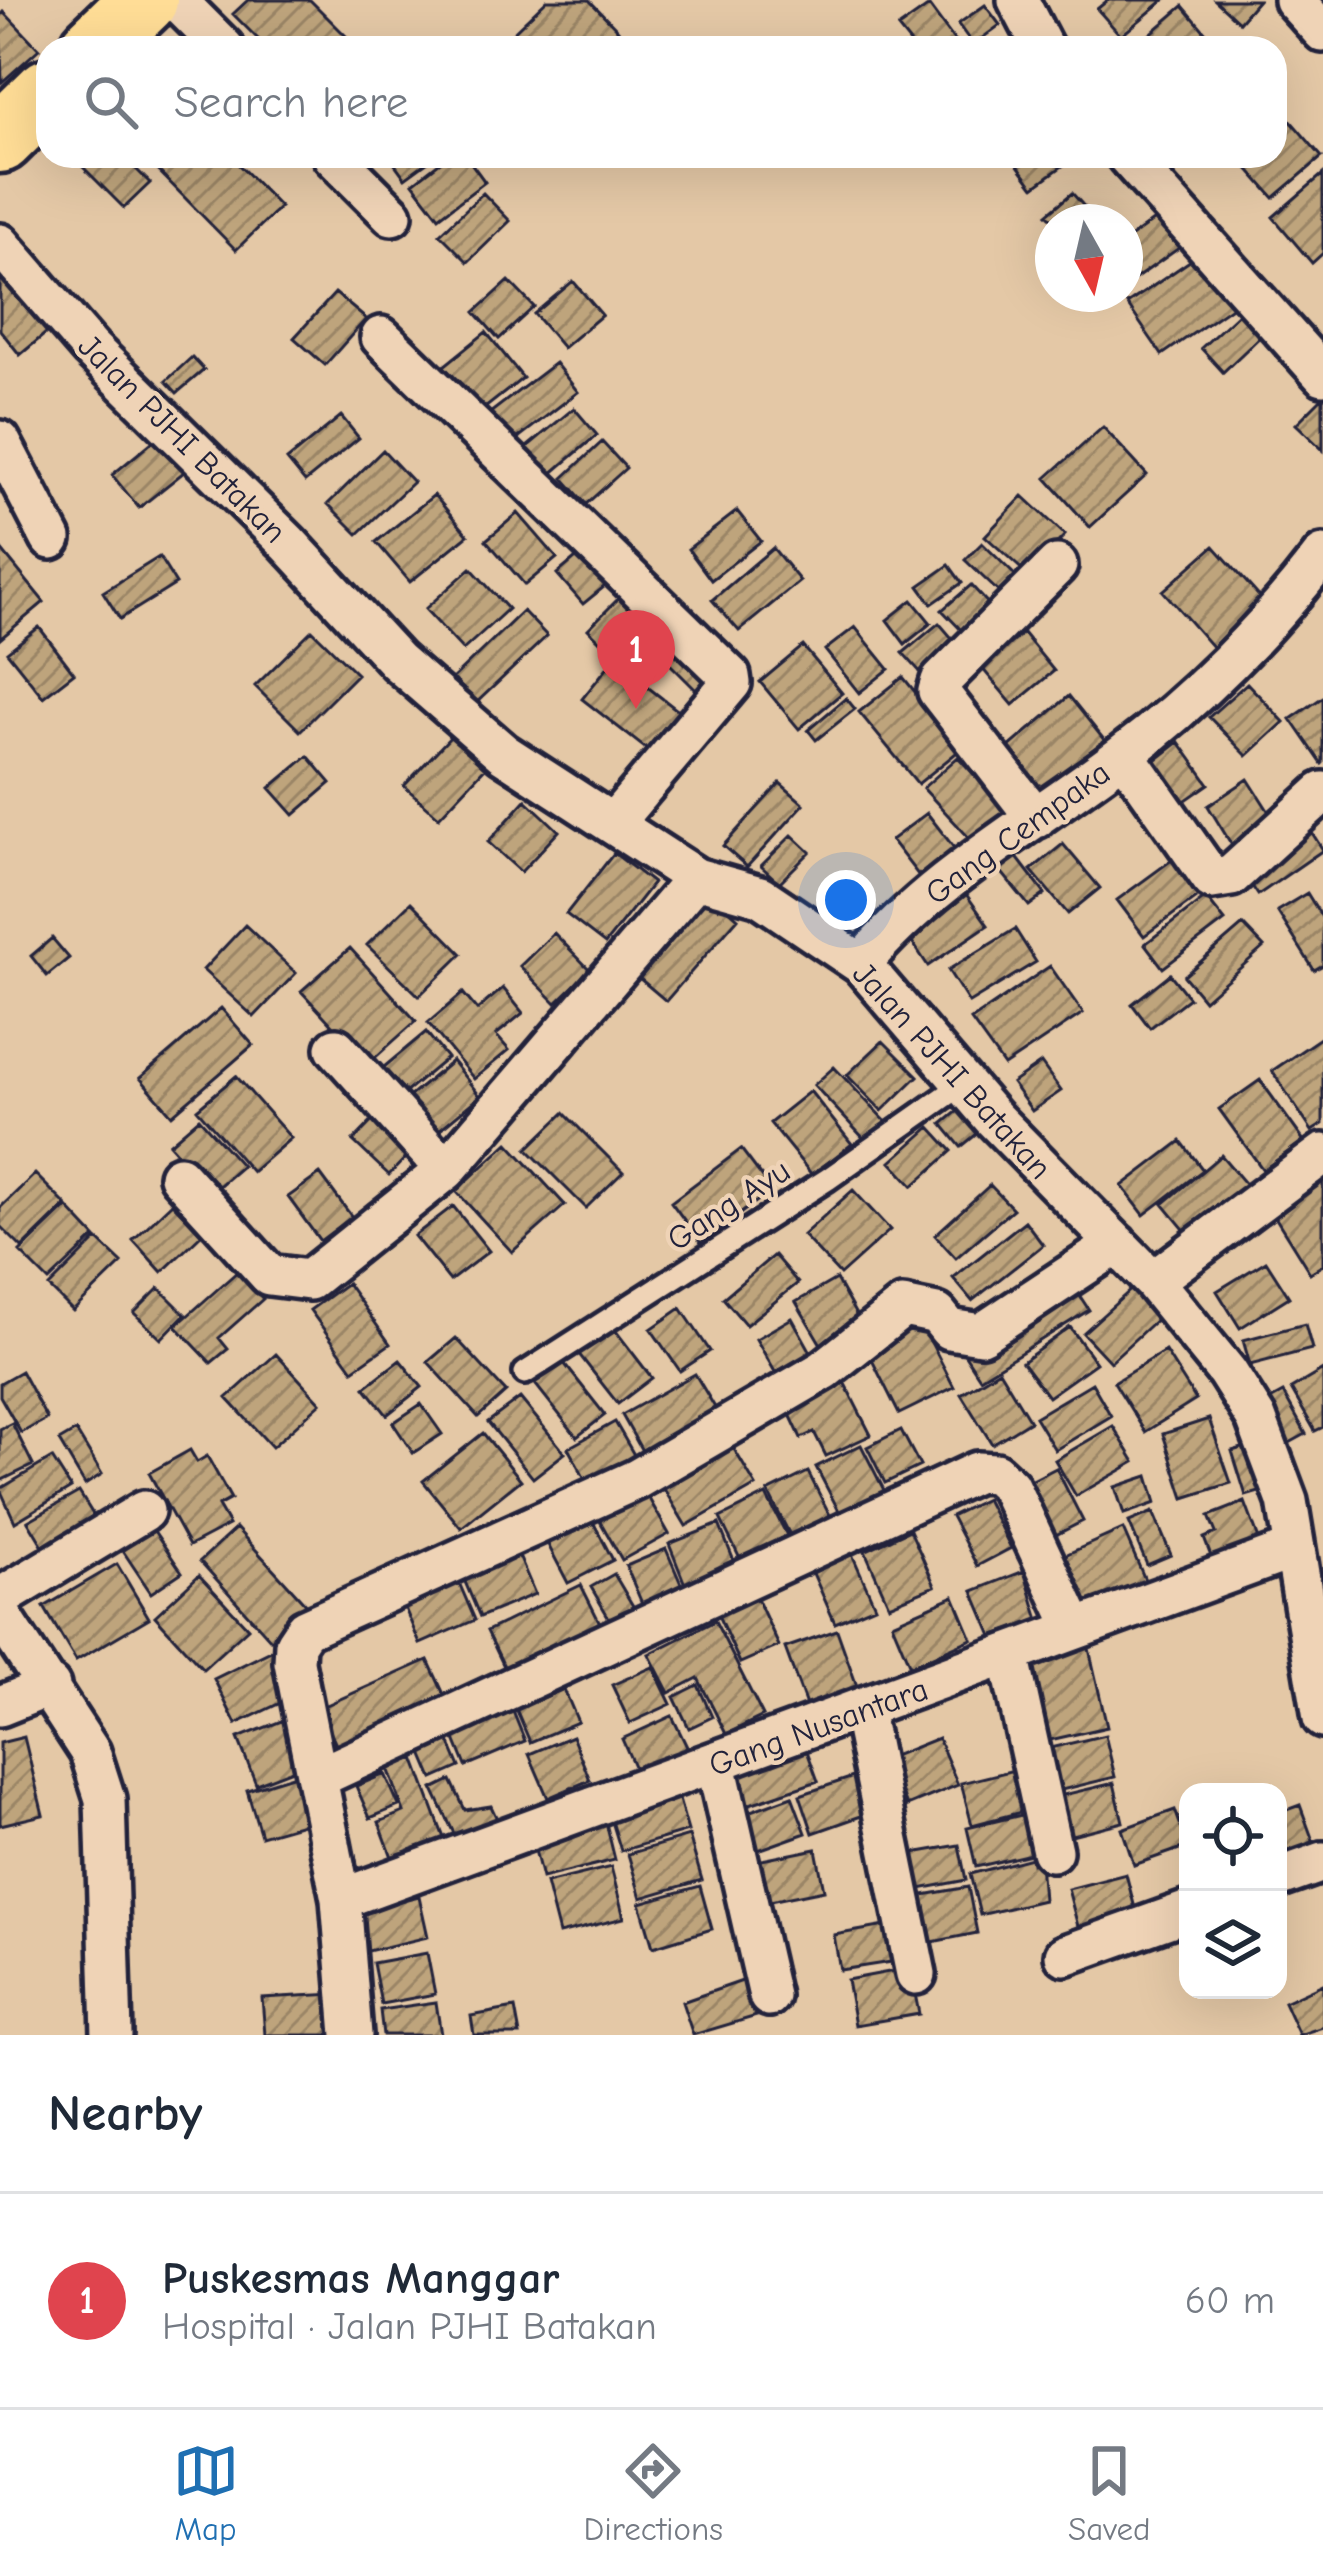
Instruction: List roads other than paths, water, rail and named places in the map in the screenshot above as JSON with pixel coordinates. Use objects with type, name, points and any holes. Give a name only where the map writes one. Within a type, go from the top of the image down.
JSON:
[{"type":"highway","points":[[106,36],[144,0]]},
{"type":"highway","points":[[0,139],[36,104]]},
{"type":"street","points":[[176,0],[212,36]]},
{"type":"street","points":[[1018,0],[1037,36]]},
{"type":"street","points":[[1294,0],[1323,32]]},
{"type":"street","points":[[345,168],[392,215]]},
{"type":"street","points":[[1138,168],[1323,375]]},
{"type":"street","name":"Jalan PJHI Batakan","points":[[0,244],[91,349],[288,543],[397,661],[503,753],[616,821],[696,878],[760,896],[861,964],[963,1084],[1153,1281],[1227,1372],[1256,1418],[1287,1501],[1294,1549],[1314,1618],[1323,1718]]},
{"type":"street","points":[[381,337],[730,676],[731,683],[616,821]]},
{"type":"street","points":[[0,441],[51,539]]},
{"type":"street","name":"Gang Cempaka","points":[[861,964],[900,916],[1124,754],[1280,612],[1323,555]]},
{"type":"street","points":[[1036,818],[938,691],[941,681],[1057,566]]},
{"type":"street","points":[[1124,754],[1212,879],[1231,875],[1323,791]]},
{"type":"street","points":[[179,1176],[269,1276],[290,1282],[309,1280],[446,1170],[696,878]]},
{"type":"street","points":[[336,1048],[446,1170]]},
{"type":"street","points":[[1153,1281],[1323,1154]]},
{"type":"street","points":[[352,2035],[341,1900],[294,1662],[295,1644],[305,1629],[637,1479],[824,1370],[903,1307],[937,1314],[950,1329],[981,1334],[1117,1244]]},
{"type":"street","points":[[317,1778],[977,1472],[995,1473],[1009,1486],[1074,1627]]},
{"type":"street","points":[[0,1598],[144,1511]]},
{"type":"street","name":"Gang Nusantara","points":[[341,1900],[1294,1549]]},
{"type":"street","points":[[0,1613],[90,1752],[105,1798],[112,2035]]},
{"type":"street","points":[[1009,1655],[1052,1851]]},
{"type":"street","points":[[0,1706],[50,1686]]},
{"type":"street","points":[[862,1709],[916,1974]]},
{"type":"street","points":[[716,1764],[769,1996]]},
{"type":"street","points":[[1287,1875],[1323,1862]]},
{"type":"street","points":[[1065,1954],[1179,1913]]},
{"type":"lane","name":"Gang Ayu","points":[[525,1373],[828,1179],[963,1084]]},
{"type":"place","name":"Puskesmas Manggar","points":[[636,709]]}]
